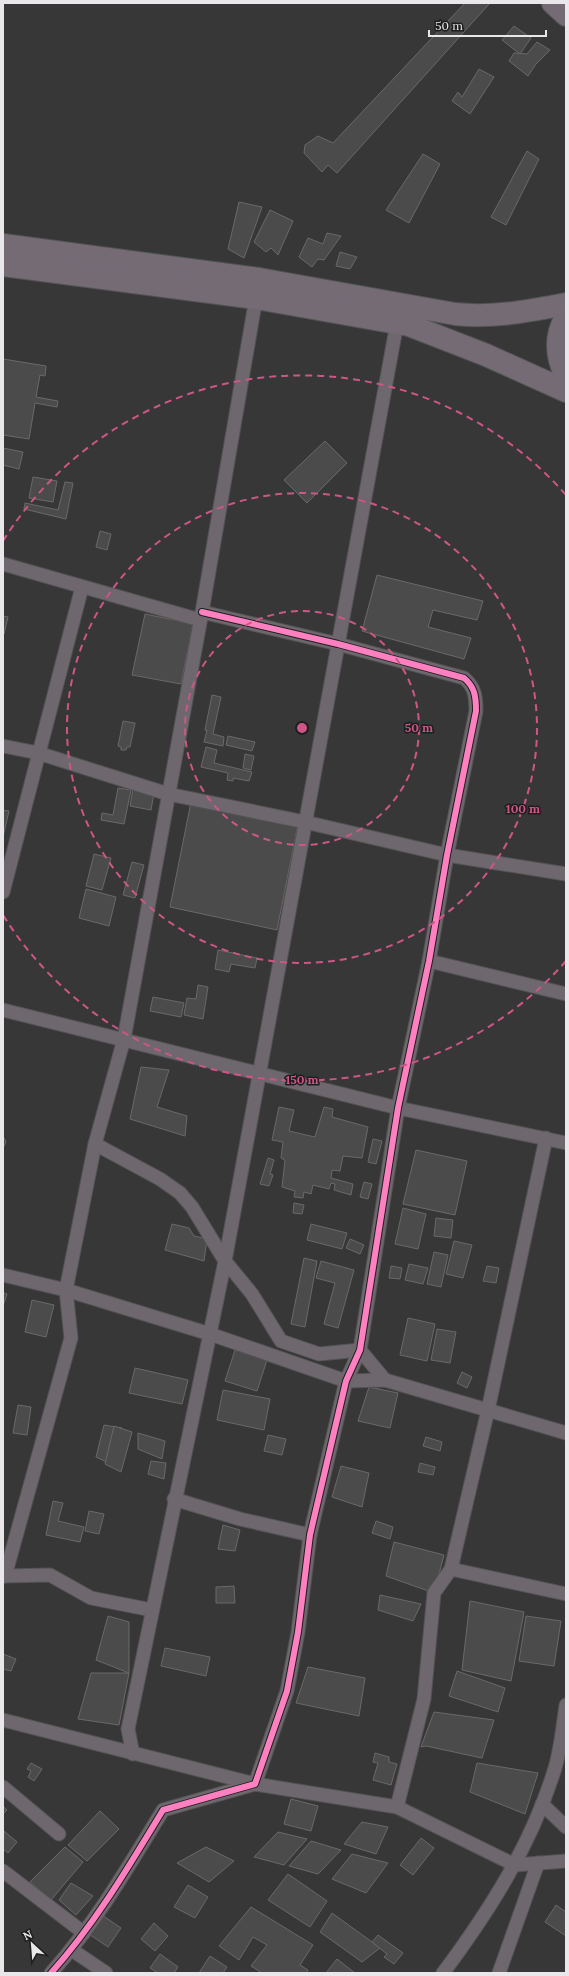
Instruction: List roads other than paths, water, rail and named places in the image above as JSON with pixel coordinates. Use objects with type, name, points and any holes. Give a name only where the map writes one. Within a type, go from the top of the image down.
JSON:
[{"type":"highway","points":[[553,3],[566,15]]},
{"type":"highway","points":[[3,245],[259,279],[468,315],[480,316],[516,313],[566,304]]},
{"type":"highway","points":[[3,265],[256,298],[409,325],[486,355],[566,391]]},
{"type":"highway","points":[[566,316],[560,327],[557,344],[560,365],[566,376]]},
{"type":"street","points":[[152,1610],[91,1598],[50,1575],[4,1576],[71,1338],[66,1290],[95,1144],[124,1040],[201,616],[256,298]]},
{"type":"street","points":[[133,1754],[128,1729],[174,1499],[225,1261],[258,1072],[397,323]]},
{"type":"street","points":[[3,564],[82,587],[201,616],[338,644],[464,678],[471,684],[476,696],[476,711],[447,855],[429,961],[398,1108],[360,1350],[346,1381],[310,1535],[298,1632],[287,1691],[255,1784]]},
{"type":"street","points":[[3,892],[82,587]]},
{"type":"street","points":[[3,746],[38,753],[168,794],[305,822],[447,855],[566,874]]},
{"type":"street","points":[[429,961],[566,994]]},
{"type":"street","points":[[3,1010],[258,1072],[398,1108],[566,1143]]},
{"type":"street","points":[[398,1807],[424,1699],[434,1593],[451,1569],[488,1410],[546,1138]]},
{"type":"street","points":[[95,1144],[160,1179],[180,1193],[192,1207],[225,1261],[252,1294],[281,1341],[319,1354],[360,1350]]},
{"type":"street","points":[[3,1275],[66,1290],[210,1334],[346,1381],[384,1380],[566,1433]]},
{"type":"street","points":[[360,1350],[384,1380]]},
{"type":"street","points":[[174,1499],[240,1519],[310,1535]]},
{"type":"street","points":[[451,1569],[566,1594]]},
{"type":"street","points":[[443,1973],[480,1923],[515,1866],[542,1804],[555,1766],[566,1705]]},
{"type":"street","points":[[3,1720],[255,1784],[398,1807],[515,1866],[566,1861]]},
{"type":"street","points":[[110,1748],[128,1729]]},
{"type":"street","points":[[51,1973],[72,1950],[137,1853],[163,1810],[255,1784]]},
{"type":"street","points":[[3,1788],[59,1834]]},
{"type":"street","points":[[542,1804],[566,1827]]},
{"type":"street","points":[[499,1973],[538,1863]]},
{"type":"street","points":[[3,1871],[84,1932]]},
{"type":"street","points":[[72,1950],[106,1973]]}]
